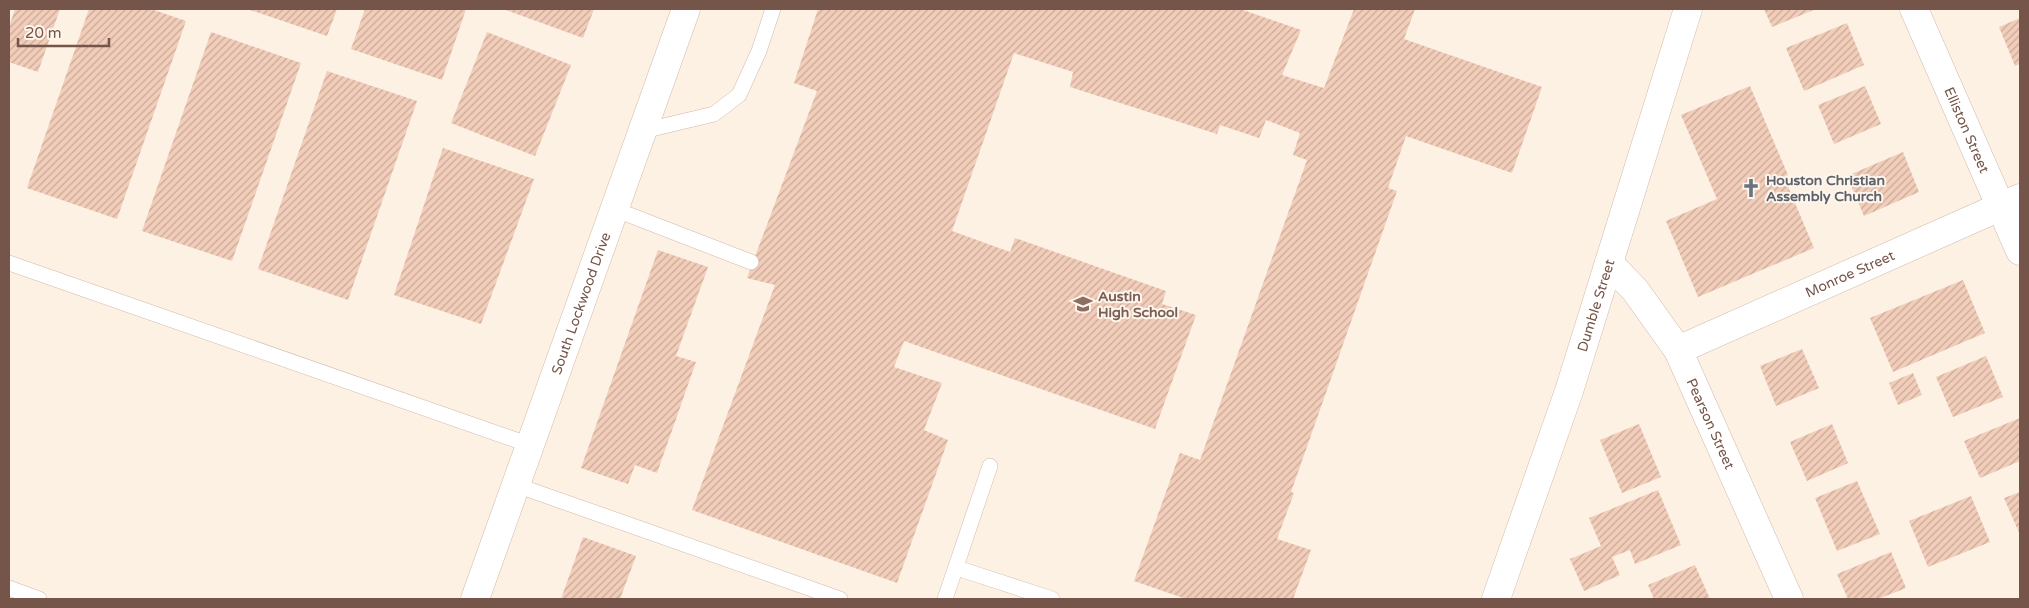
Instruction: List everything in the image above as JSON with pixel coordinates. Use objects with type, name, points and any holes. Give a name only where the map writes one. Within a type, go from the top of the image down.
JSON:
[{"type":"street","name":"South Lockwood Drive","points":[[475,599],[686,9]]},
{"type":"street","name":"Dumble Street","points":[[1496,599],[1569,391],[1688,9]]},
{"type":"street","name":"Elliston Street","points":[[1914,9],[2010,203],[2020,251]]},
{"type":"street","name":"Monroe Street","points":[[1678,350],[2010,203]]},
{"type":"street","name":"Pearson Street","points":[[1609,263],[1635,290],[1678,350],[1789,599]]},
{"type":"lane","points":[[643,131],[714,114],[739,95],[759,51],[773,9]]},
{"type":"lane","points":[[614,210],[751,262]]},
{"type":"lane","points":[[9,263],[530,445]]},
{"type":"lane","points":[[945,599],[990,466]]},
{"type":"lane","points":[[516,485],[840,599]]},
{"type":"lane","points":[[957,568],[1052,599]]},
{"type":"lane","points":[[9,588],[40,599]]},
{"type":"building","points":[[15,9],[60,9],[38,72],[9,62],[9,27]]},
{"type":"building","points":[[89,9],[151,9],[186,21],[117,219],[27,188]]},
{"type":"building","points":[[247,9],[337,9],[327,36]]},
{"type":"building","points":[[365,9],[466,9],[442,80],[351,49]]},
{"type":"building","points":[[503,9],[594,9],[583,38]]},
{"type":"building","points":[[818,9],[1240,9],[1301,30],[1282,75],[1324,88],[1354,9],[1415,9],[1404,39],[1542,87],[1512,173],[1406,136],[1388,188],[1397,191],[1291,492],[1294,493],[1277,539],[1311,550],[1293,599],[1186,599],[1134,581],[1180,453],[1200,460],[1307,160],[1293,155],[1300,133],[1266,120],[1259,138],[1220,125],[1217,134],[1070,87],[1073,72],[1014,53],[952,231],[1010,252],[1015,238],[1166,291],[1162,304],[1196,315],[1155,429],[904,341],[894,367],[942,383],[924,430],[948,440],[897,583],[692,510],[775,285],[747,278],[817,91],[794,83]]},
{"type":"building","points":[[1764,9],[1816,9],[1772,27]]},
{"type":"building","points":[[2020,18],[2020,64],[2015,66],[1999,27]]},
{"type":"building","points":[[1847,23],[1864,65],[1804,91],[1786,48]]},
{"type":"building","points":[[211,32],[301,63],[232,261],[142,231]]},
{"type":"building","points":[[487,32],[571,65],[535,156],[451,123]]},
{"type":"building","points":[[327,71],[417,101],[348,300],[258,269]]},
{"type":"building","name":"Houston Christian Assembly Church","points":[[1750,86],[1788,175],[1784,177],[1814,248],[1698,297],[1666,221],[1717,199],[1681,115]]},
{"type":"building","points":[[1865,86],[1881,124],[1834,144],[1818,105]]},
{"type":"building","points":[[443,148],[534,179],[481,324],[394,295]]},
{"type":"building","points":[[1903,152],[1919,192],[1864,216],[1847,176]]},
{"type":"building","points":[[658,250],[708,267],[676,356],[696,362],[657,473],[635,465],[628,484],[581,468]]},
{"type":"building","points":[[1963,280],[1985,333],[1893,372],[1870,318]]},
{"type":"building","points":[[1802,349],[1819,388],[1776,406],[1760,366]]},
{"type":"building","points":[[1986,356],[2003,397],[1953,417],[1936,377]]},
{"type":"building","points":[[1913,373],[1922,395],[1898,405],[1889,383]]},
{"type":"building","points":[[2020,418],[2020,461],[1980,478],[1964,441]]},
{"type":"building","points":[[1639,424],[1661,477],[1622,493],[1600,440]]},
{"type":"building","points":[[1832,424],[1848,463],[1807,481],[1790,442]]},
{"type":"building","points":[[1857,481],[1880,534],[1837,551],[1815,498]]},
{"type":"building","points":[[1658,490],[1681,545],[1635,564],[1630,550],[1612,557],[1620,575],[1584,591],[1570,559],[1601,546],[1589,518]]},
{"type":"building","points":[[2020,492],[2020,535],[2004,498]]},
{"type":"building","points":[[1971,496],[1990,542],[1928,567],[1909,521]]},
{"type":"building","points":[[583,537],[636,556],[620,599],[561,599]]},
{"type":"building","points":[[1891,552],[1906,588],[1878,599],[1848,599],[1837,574]]},
{"type":"building","points":[[1695,565],[1710,599],[1654,599],[1648,585]]},
{"type":"place","name":"Houston Christian Assembly Church","points":[[1751,188]]},
{"type":"place","name":"Austin High School","points":[[1083,304]]}]
